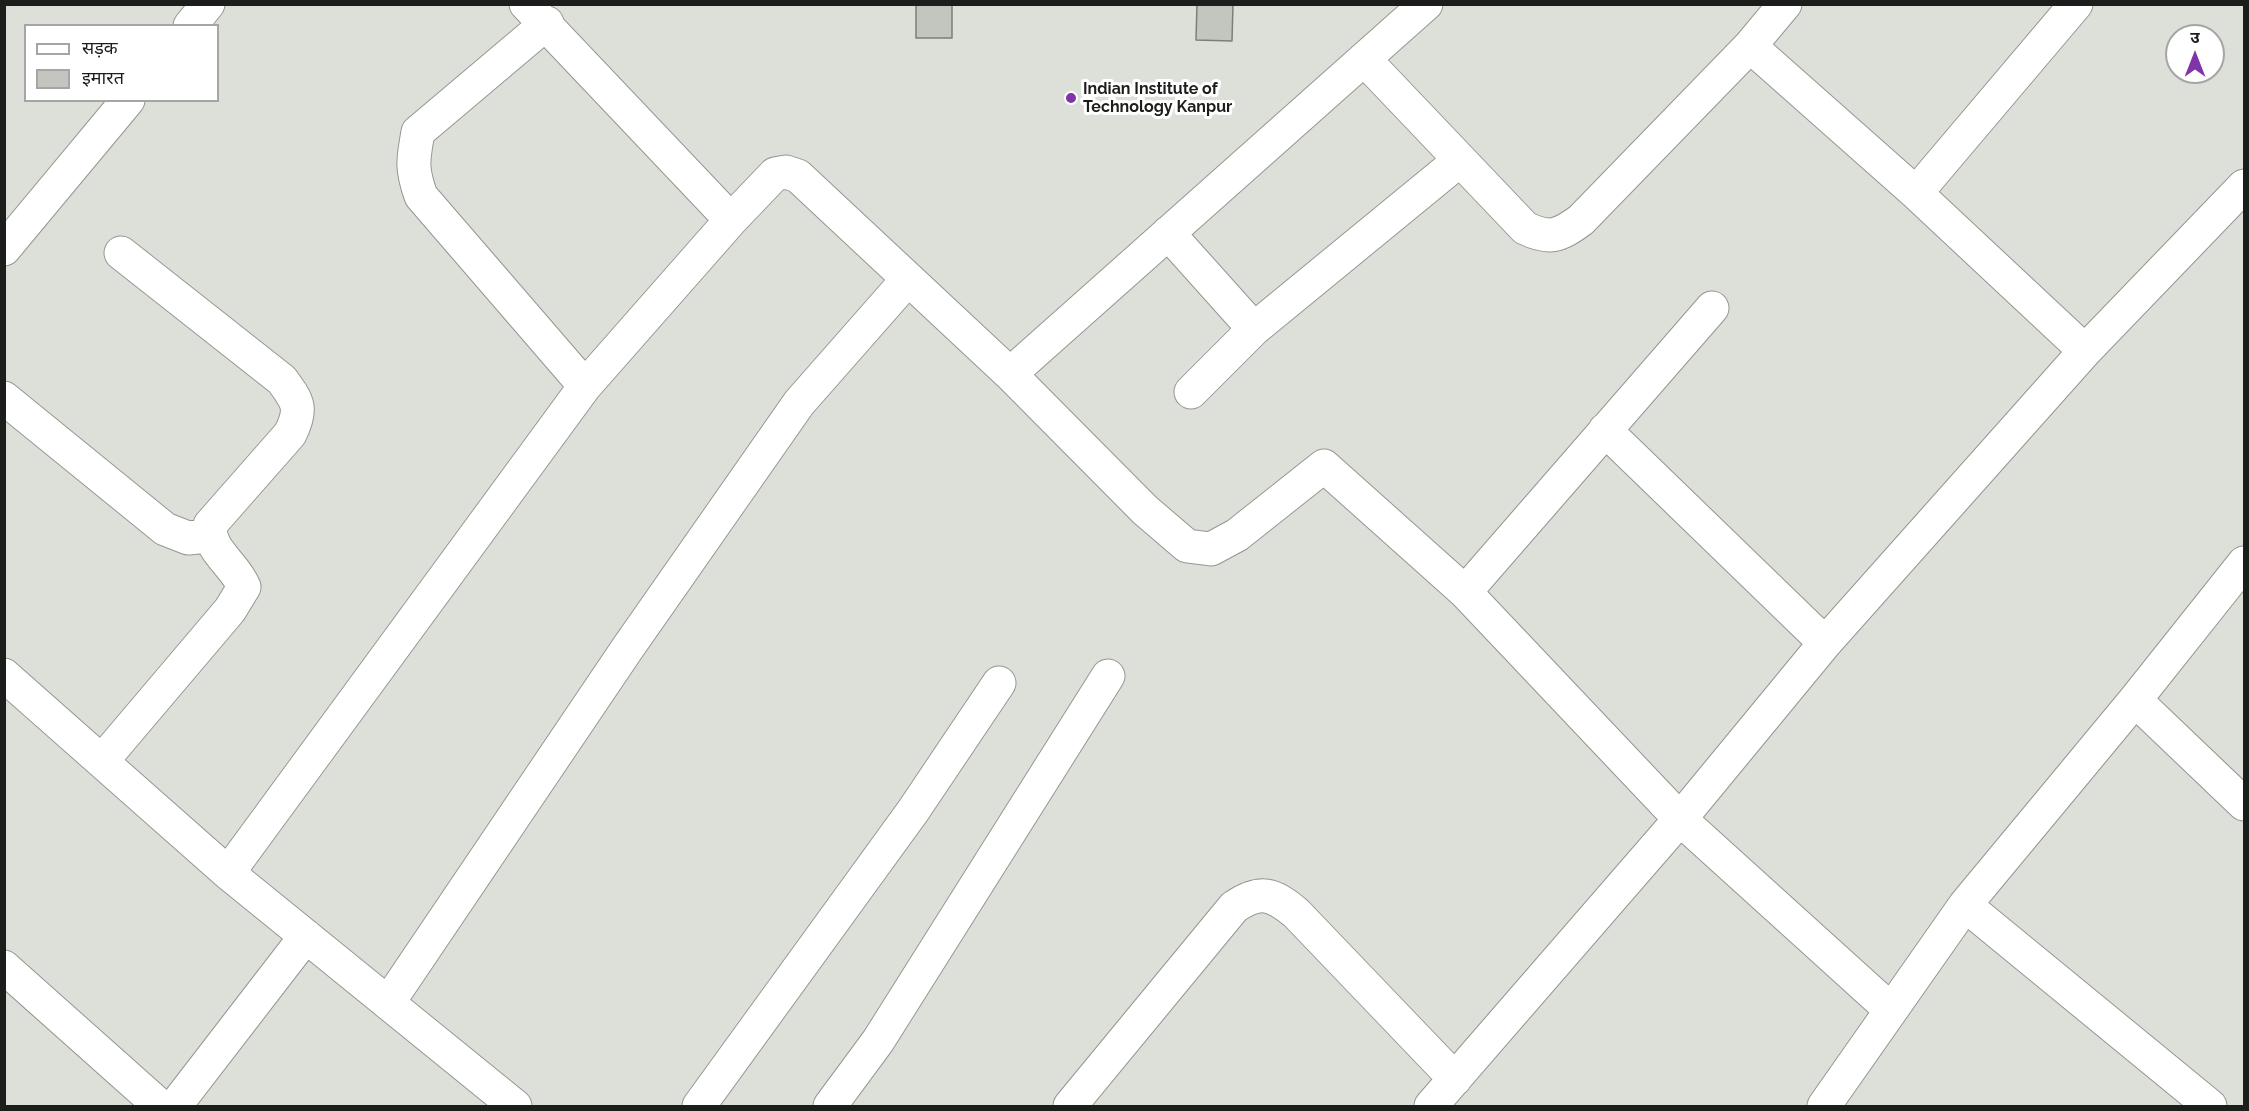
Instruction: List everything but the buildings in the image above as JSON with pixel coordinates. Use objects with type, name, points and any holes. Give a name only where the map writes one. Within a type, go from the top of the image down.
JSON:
[{"type":"street","points":[[192,24],[208,4]]},
{"type":"street","points":[[1010,374],[1426,4]]},
{"type":"street","points":[[1364,59],[1525,228],[1539,235],[1555,236],[1581,220],[1750,46],[1785,4]]},
{"type":"street","points":[[1916,193],[2076,4]]},
{"type":"street","points":[[585,386],[421,196],[413,173],[418,132],[536,14],[731,220]]},
{"type":"street","points":[[1750,46],[1916,193],[2085,351]]},
{"type":"street","points":[[4,249],[126,102]]},
{"type":"street","points":[[1191,392],[1254,329],[1460,160]]},
{"type":"street","points":[[228,873],[585,386],[731,220],[776,174],[786,172],[798,176],[1010,374],[1145,510],[1187,546],[1211,549],[1237,536],[1324,466],[1465,592],[1680,819],[1891,1010]]},
{"type":"street","points":[[1431,1107],[1680,819],[1825,644],[2085,351],[2244,186]]},
{"type":"street","points":[[1168,233],[1254,329]]},
{"type":"street","points":[[102,761],[242,593],[244,587],[239,575],[215,548],[209,536],[210,525],[290,434],[297,421],[297,401],[282,380],[121,253]]},
{"type":"street","points":[[388,1003],[627,648],[799,403],[908,279]]},
{"type":"street","points":[[1465,592],[1712,308]]},
{"type":"street","points":[[4,398],[165,529],[188,538],[209,536]]},
{"type":"street","points":[[1605,430],[1825,644]]},
{"type":"street","points":[[1824,1107],[1965,906],[2135,700],[2244,563]]},
{"type":"street","points":[[4,675],[228,873],[515,1107]]},
{"type":"street","points":[[830,1107],[878,1041],[1108,676]]},
{"type":"street","points":[[699,1107],[914,811],[999,683]]},
{"type":"street","points":[[2135,700],[2244,804]]},
{"type":"street","points":[[1070,1107],[1234,907],[1249,897],[1265,895],[1280,900],[1296,913],[1455,1078]]},
{"type":"street","points":[[1965,906],[2210,1107]]},
{"type":"street","points":[[175,1107],[306,936]]},
{"type":"street","points":[[4,967],[160,1107]]},
{"type":"place","name":"Indian Institute of Technology Kanpur","points":[[1071,98]]}]
